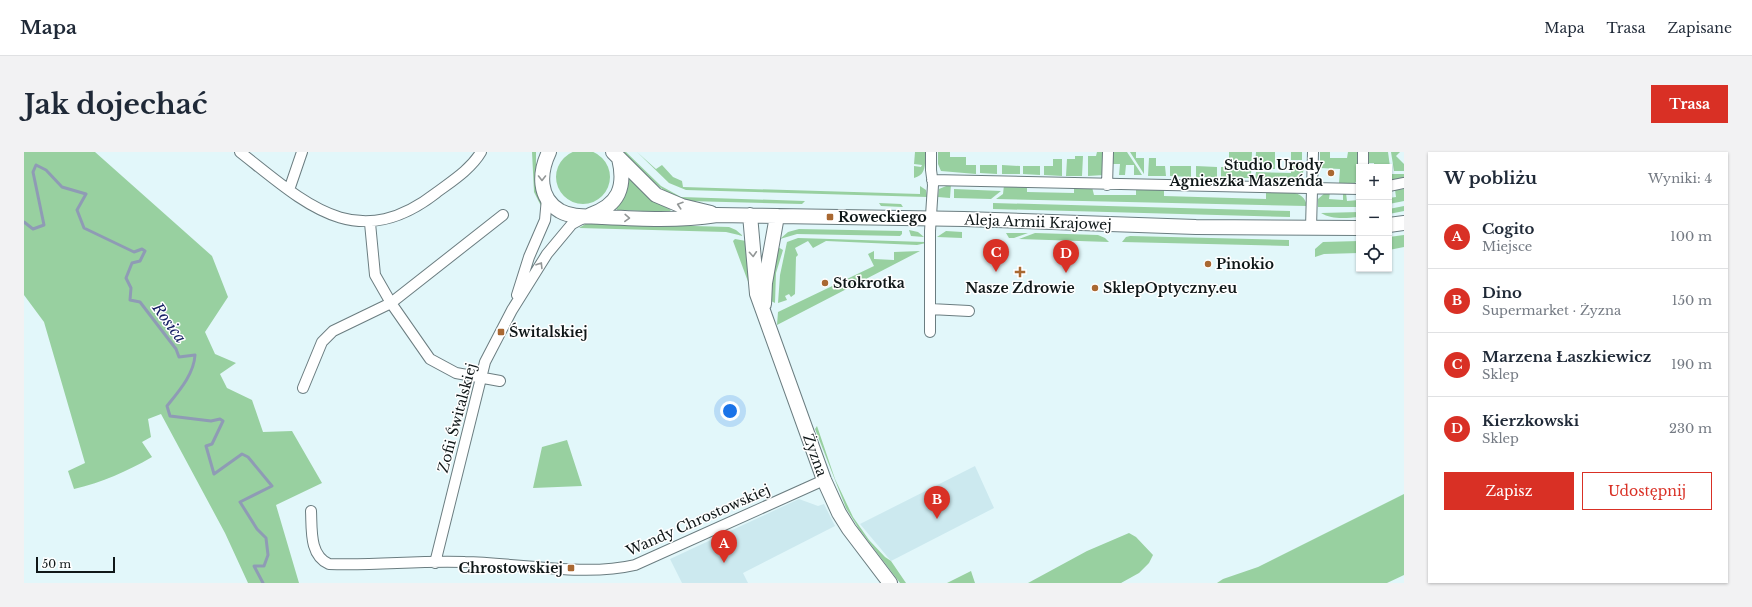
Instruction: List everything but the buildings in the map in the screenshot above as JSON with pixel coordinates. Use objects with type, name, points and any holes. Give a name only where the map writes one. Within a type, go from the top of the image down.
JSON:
[{"type":"street","points":[[240,152],[289,190],[316,207],[342,219],[370,222],[405,213],[416,208],[466,170],[476,160],[481,152]]},
{"type":"street","points":[[289,190],[302,152]]},
{"type":"street","points":[[930,332],[932,219],[931,152]]},
{"type":"street","points":[[1107,184],[1108,152]]},
{"type":"street","points":[[1311,228],[1313,152]]},
{"type":"street","points":[[1362,164],[1363,152]]},
{"type":"street","points":[[512,310],[529,258],[545,220],[547,198],[542,180],[547,154]]},
{"type":"street","points":[[588,216],[607,207],[618,194],[622,177],[616,155]]},
{"type":"street","name":"Aleja Armii Krajowej","points":[[616,155],[656,195],[682,206],[717,214],[1356,228]]},
{"type":"street","points":[[932,180],[1356,189]]},
{"type":"street","points":[[1392,185],[1404,183]]},
{"type":"street","name":"Aleja Armii Krajowej","points":[[547,198],[564,213],[577,216],[664,220],[693,219],[717,214]]},
{"type":"street","points":[[303,388],[322,342],[333,331],[391,303],[503,215]]},
{"type":"street","name":"Żyzna","points":[[750,215],[756,288],[764,315],[824,480],[843,520],[890,583]]},
{"type":"street","name":"Zofii Świtalskiej","points":[[435,563],[480,377],[485,362],[512,310],[547,254],[572,224],[588,216]]},
{"type":"street","name":"Żyzna","points":[[764,315],[765,283],[777,216]]},
{"type":"street","points":[[370,222],[375,275],[391,303],[430,359],[456,373],[500,381]]},
{"type":"street","points":[[1392,225],[1404,223]]},
{"type":"street","points":[[930,309],[969,311]]},
{"type":"street","name":"Wandy Chrostowskiej","points":[[311,511],[316,553],[322,561],[329,564],[465,562],[592,570],[616,569],[635,564],[824,480]]},
{"type":"shaded area","points":[[975,466],[994,508],[891,561],[860,524]]},
{"type":"shaded area","points":[[799,499],[818,506],[824,504],[835,526],[743,573],[748,583],[682,583],[670,559]]},
{"type":"green space","points":[[583,150],[593,152],[602,158],[608,167],[610,177],[608,187],[602,196],[593,202],[583,204],[573,202],[564,196],[558,187],[556,177],[558,167],[564,158],[573,152]]},
{"type":"green space","points":[[24,152],[95,152],[212,256],[228,297],[205,332],[215,354],[236,363],[220,374],[227,388],[252,400],[263,432],[292,431],[322,483],[276,505],[299,583],[248,583],[225,533],[161,414],[148,419],[151,437],[142,442],[152,457],[114,476],[74,489],[68,471],[85,463],[44,322],[24,295]]},
{"type":"green space","points":[[532,152],[536,152],[536,179],[542,200],[542,208],[534,192]]},
{"type":"green space","points":[[623,152],[626,152],[661,186],[681,197],[805,201],[802,204],[688,201],[660,188]]},
{"type":"green space","points":[[637,152],[656,169],[662,165],[673,177],[682,181],[683,187],[920,194],[920,186],[926,190],[927,197],[686,190],[669,183]]},
{"type":"green space","points":[[915,152],[925,152],[925,160],[923,171],[914,178],[914,166],[921,167],[922,165],[914,164]]},
{"type":"green space","points":[[938,152],[950,152],[950,157],[966,157],[966,165],[976,165],[976,174],[941,171],[938,164]]},
{"type":"green space","points":[[1097,152],[1105,152],[1104,175],[1088,176],[1088,156],[1096,156]]},
{"type":"green space","points":[[1112,152],[1127,152],[1142,175],[1134,175],[1134,165],[1126,165],[1125,175],[1119,175],[1120,164],[1111,164]]},
{"type":"green space","points":[[1130,152],[1136,152],[1136,158],[1144,158],[1144,174]]},
{"type":"green space","points":[[1229,152],[1252,152],[1251,176],[1249,178],[1221,178],[1221,167],[1229,167]]},
{"type":"green space","points":[[1256,152],[1275,152],[1275,169],[1255,169]]},
{"type":"green space","points":[[1291,152],[1302,152],[1302,160],[1291,160]]},
{"type":"green space","points":[[1320,152],[1330,152],[1330,158],[1347,158],[1348,152],[1360,152],[1360,164],[1356,164],[1355,183],[1339,183],[1340,169],[1320,168]]},
{"type":"green space","points":[[1367,152],[1388,152],[1390,164],[1366,163]]},
{"type":"green space","points":[[1391,152],[1400,152],[1396,156],[1404,164],[1404,171],[1394,171]]},
{"type":"green space","points":[[1075,156],[1083,156],[1082,176],[1066,176],[1067,159],[1075,159]]},
{"type":"green space","points":[[1149,158],[1156,158],[1156,166],[1165,166],[1166,176],[1148,176]]},
{"type":"green space","points":[[1053,159],[1062,159],[1062,176],[1044,175],[1044,166],[1053,166]]},
{"type":"green space","points":[[980,165],[997,165],[997,174],[980,173]]},
{"type":"green space","points":[[1002,165],[1020,166],[1020,174],[1002,174]]},
{"type":"green space","points":[[1291,165],[1304,165],[1303,173],[1297,180],[1255,179],[1256,172],[1291,173]]},
{"type":"green space","points":[[1023,166],[1040,166],[1040,175],[1023,174]]},
{"type":"green space","points":[[1170,166],[1191,166],[1191,177],[1170,176]]},
{"type":"green space","points":[[1196,166],[1217,167],[1217,177],[1196,177]]},
{"type":"green space","points":[[1392,174],[1404,174],[1404,178],[1392,180]]},
{"type":"green space","points":[[628,179],[631,180],[649,198],[671,210],[669,212],[617,210],[616,208],[624,196]]},
{"type":"green space","points":[[951,184],[950,198],[938,197],[939,189]]},
{"type":"green space","points":[[1004,185],[1027,185],[1027,192],[1074,193],[1074,187],[1092,187],[1094,195],[1136,195],[1136,188],[1164,188],[1164,196],[1266,199],[1266,192],[1291,192],[1301,196],[1305,200],[1307,206],[996,199],[1003,194]]},
{"type":"green space","points":[[954,189],[1001,191],[991,199],[954,198]]},
{"type":"green space","points":[[1404,189],[1404,201],[1392,203],[1392,198],[1396,197],[1395,190]]},
{"type":"green space","points":[[1326,192],[1330,192],[1329,199],[1343,200],[1343,193],[1346,193],[1347,201],[1356,200],[1356,207],[1318,207],[1318,199]]},
{"type":"green space","points":[[879,203],[901,204],[903,207],[881,206]]},
{"type":"green space","points":[[993,203],[1290,211],[1290,217],[993,209]]},
{"type":"green space","points":[[1404,206],[1404,211],[1392,213],[1392,208]]},
{"type":"green space","points":[[1356,212],[1356,217],[1335,218],[1321,213]]},
{"type":"green space","points":[[587,223],[729,227],[736,230],[743,236],[726,232],[579,228]]},
{"type":"green space","points":[[799,229],[902,231],[902,234],[900,236],[797,234],[780,239],[788,232]]},
{"type":"green space","points":[[909,230],[918,232],[924,237],[911,236]]},
{"type":"green space","points":[[946,231],[962,232],[962,238],[937,237]]},
{"type":"green space","points":[[1006,233],[1028,233],[1014,238],[1009,238]]},
{"type":"green space","points":[[1035,233],[1098,235],[1105,238],[1109,242],[1019,239]]},
{"type":"green space","points":[[1404,235],[1404,247],[1392,249],[1392,237]]},
{"type":"green space","points":[[1126,237],[1289,240],[1289,246],[1122,242]]},
{"type":"green space","points":[[798,238],[926,243],[917,245],[826,241],[813,248],[808,241],[795,248],[798,255],[796,257],[795,294],[791,297],[789,294],[785,296],[787,300],[778,303],[780,275],[787,242]]},
{"type":"green space","points":[[735,239],[746,241],[750,287],[733,241]]},
{"type":"green space","points":[[1356,241],[1356,253],[1324,254],[1315,257],[1315,249],[1323,242]]},
{"type":"green space","points":[[778,247],[783,250],[776,273],[775,303],[771,301],[771,289]]},
{"type":"green space","points":[[874,251],[874,259],[894,260],[894,252],[920,251],[777,325],[778,312],[874,266],[868,254]]},
{"type":"green space","points":[[817,426],[835,479],[853,517],[869,540],[885,557],[891,561],[906,583],[900,583],[859,529],[846,508],[815,429]]},
{"type":"green space","points":[[567,440],[582,486],[533,488],[542,447]]},
{"type":"green space","points":[[1404,494],[1404,575],[1387,583],[1217,583],[1223,579],[1258,567]]},
{"type":"green space","points":[[1129,533],[1136,537],[1153,555],[1149,563],[1139,573],[1121,583],[1028,583],[1087,551]]},
{"type":"green space","points":[[971,571],[975,583],[947,583]]},
{"type":"waterway","name":"Rosica","points":[[24,222],[33,229],[44,225],[33,172],[36,165],[46,170],[62,187],[86,194],[77,210],[84,228],[134,252],[142,249],[145,251],[140,261],[132,263],[126,278],[131,288],[130,300],[140,302],[176,349],[179,357],[195,355],[189,376],[167,406],[170,416],[211,421],[220,419],[223,421],[212,444],[206,446],[214,474],[242,454],[248,457],[272,486],[240,502],[257,529],[266,538],[268,555],[264,566],[254,566],[263,583]]},
{"type":"place","name":"Studio Urody Agnieszka Maszeńda","points":[[1331,173]]},
{"type":"place","name":"Roweckiego","points":[[830,217]]},
{"type":"place","name":"Pinokio","points":[[1208,264]]},
{"type":"place","name":"Marzena Łaszkiewicz","points":[[996,272]]},
{"type":"place","name":"Nasze Zdrowie","points":[[1020,272]]},
{"type":"place","name":"Kierzkowski","points":[[1066,273]]},
{"type":"place","name":"Stokrotka","points":[[825,283]]},
{"type":"place","name":"SklepOptyczny.eu","points":[[1095,288]]},
{"type":"place","name":"Świtalskiej","points":[[501,332]]},
{"type":"place","name":"Dino","points":[[937,519]]},
{"type":"place","name":"Cogito","points":[[724,563]]},
{"type":"place","name":"Chrostowskiej","points":[[571,568]]}]
